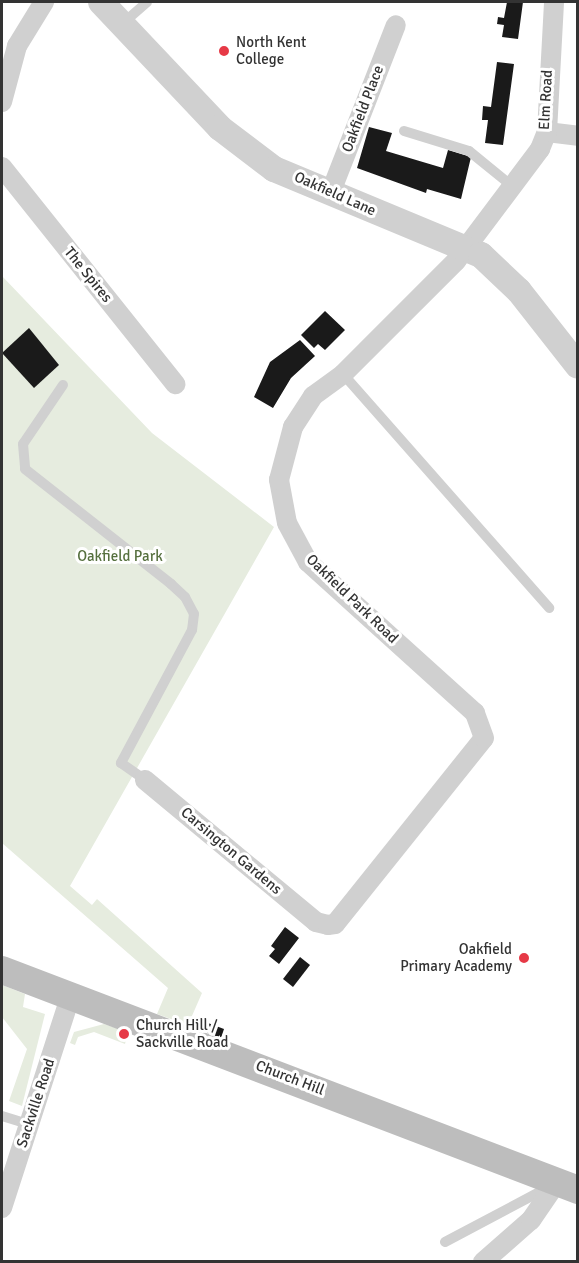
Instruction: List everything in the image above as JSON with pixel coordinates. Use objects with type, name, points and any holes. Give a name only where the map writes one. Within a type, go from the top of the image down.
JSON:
[{"type":"main road","name":"Church Hill","points":[[2,970],[567,1186]]},
{"type":"street","points":[[2,102],[17,46],[44,2]]},
{"type":"street","name":"Oakfield Lane","points":[[101,2],[220,128],[274,169],[315,182],[330,194],[466,246],[519,291],[578,366]]},
{"type":"street","name":"Elm Road","points":[[466,246],[512,186],[547,132],[554,2]]},
{"type":"street","name":"Oakfield Place","points":[[330,194],[396,25]]},
{"type":"street","points":[[547,132],[578,136]]},
{"type":"street","name":"The Spires","points":[[2,167],[176,384]]},
{"type":"street","name":"Oakfield Park Road","points":[[316,922],[335,924],[484,738],[475,713],[308,562],[287,523],[279,480],[292,427],[313,396],[343,374],[466,246]]},
{"type":"street","name":"Carsington Gardens","points":[[145,780],[316,922]]},
{"type":"street","name":"Sackville Road","points":[[2,1208],[70,997]]},
{"type":"street","points":[[483,1262],[567,1186]]},
{"type":"lane","points":[[122,24],[147,2]]},
{"type":"lane","points":[[404,131],[468,151],[512,186]]},
{"type":"lane","points":[[343,374],[549,608]]},
{"type":"lane","points":[[63,385],[23,444],[26,469],[171,584],[185,597],[194,614],[192,630],[121,763],[145,780]]},
{"type":"lane","points":[[2,1116],[29,1124]]},
{"type":"lane","points":[[445,1242],[567,1186]]},
{"type":"green space","name":"Oakfield Park","points":[[2,276],[152,433],[274,527],[70,886],[92,905],[97,899],[202,993],[188,1025],[157,1014],[168,988],[2,843]]},
{"type":"green space","points":[[2,985],[25,994],[23,1007],[45,1014],[22,1106],[9,1101],[27,1049],[2,1017]]},
{"type":"green space","points":[[104,1024],[128,1032],[125,1044],[94,1032],[78,1037],[75,1045],[70,1043],[74,1032]]},
{"type":"building","points":[[507,2],[523,2],[518,39],[502,37],[504,25],[497,24],[498,17],[504,18]]},
{"type":"building","points":[[497,62],[514,64],[503,145],[485,143],[488,120],[482,120],[483,106],[491,107]]},
{"type":"building","points":[[369,127],[392,133],[386,151],[443,168],[448,150],[471,157],[461,199],[427,189],[426,193],[357,168]]},
{"type":"building","points":[[325,311],[345,330],[325,350],[318,344],[314,348],[301,335]]},
{"type":"building","points":[[29,328],[59,365],[34,388],[2,353]]},
{"type":"building","points":[[300,340],[315,356],[291,378],[273,408],[254,397],[270,362]]},
{"type":"building","points":[[285,927],[299,938],[279,964],[269,956],[275,949],[271,946]]},
{"type":"building","points":[[300,957],[310,965],[293,987],[283,979]]},
{"type":"building","points":[[208,1023],[224,1029],[221,1038],[205,1032]]},
{"type":"place","name":"North Kent College","points":[[224,51]]},
{"type":"place","name":"Oakfield Primary Academy","points":[[524,958]]},
{"type":"place","name":"Church Hill / Sackville Road","points":[[124,1034]]}]
